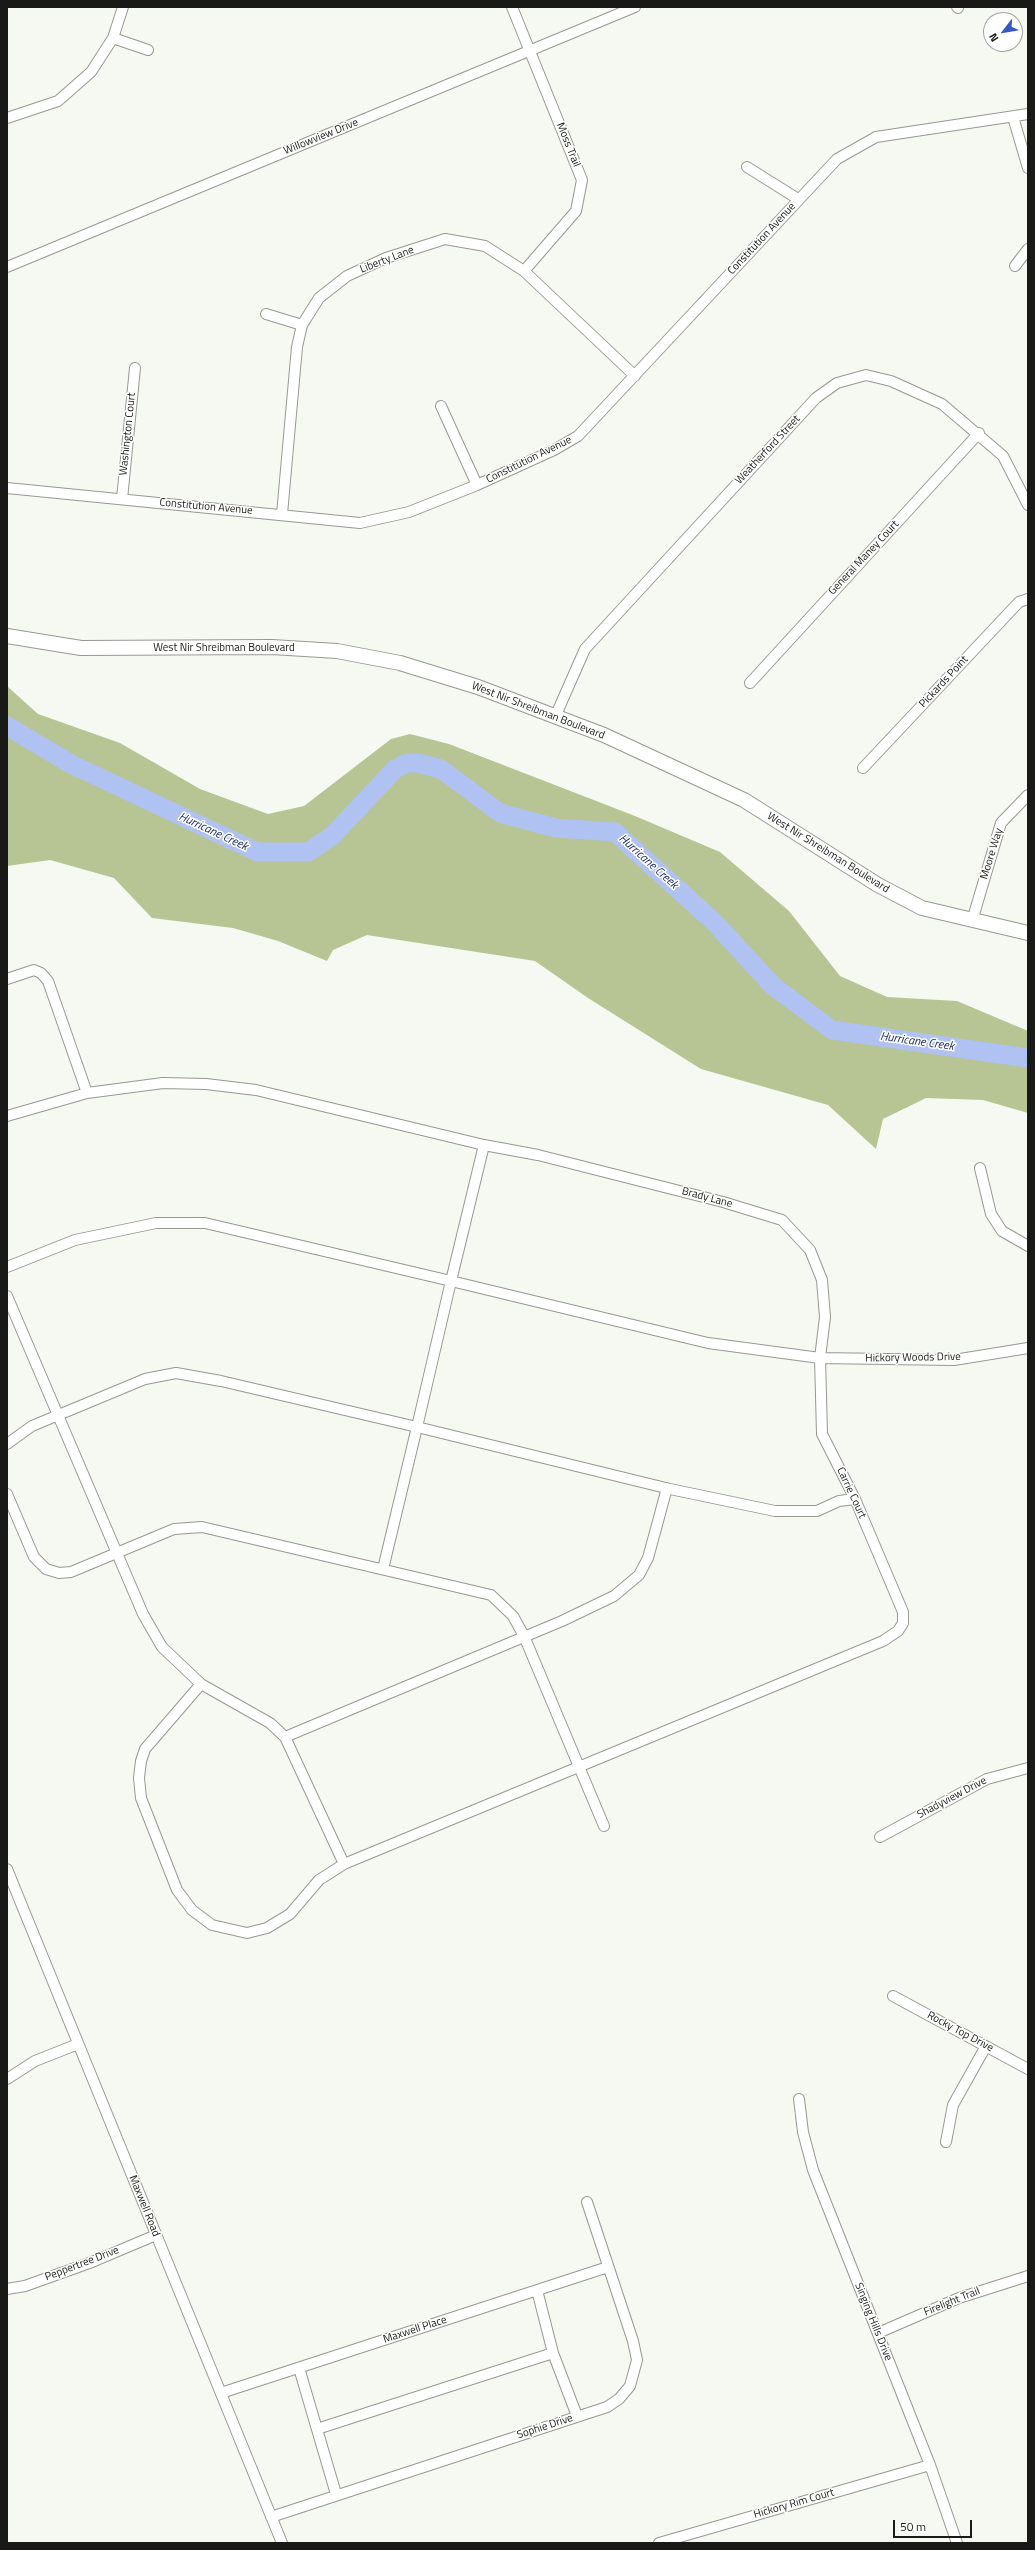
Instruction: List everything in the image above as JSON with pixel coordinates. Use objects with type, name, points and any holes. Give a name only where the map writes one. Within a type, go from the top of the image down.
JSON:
[{"type":"main road","name":"West Nir Shreibman Boulevard","points":[[7,636],[81,648],[272,647],[337,651],[400,663],[478,687],[604,735],[744,800],[878,885],[922,908],[1028,933]]},
{"type":"street","points":[[7,118],[58,101],[92,72],[113,38],[123,7]]},
{"type":"street","name":"Moss Trail","points":[[512,7],[582,180],[576,211],[524,271]]},
{"type":"street","name":"Willowview Drive","points":[[7,267],[635,7]]},
{"type":"street","points":[[113,38],[148,50]]},
{"type":"street","name":"Constitution Avenue","points":[[7,488],[282,514],[360,523],[409,512],[477,485],[554,450],[578,436],[836,159],[876,137],[1028,114]]},
{"type":"street","points":[[1013,117],[1028,168]]},
{"type":"street","points":[[748,168],[798,199]]},
{"type":"street","name":"Liberty Lane","points":[[282,514],[297,347],[302,326],[319,298],[347,276],[386,258],[445,239],[485,246],[524,271],[635,376]]},
{"type":"street","points":[[1014,266],[1028,249]]},
{"type":"street","points":[[266,314],[302,326]]},
{"type":"street","name":"Washington Court","points":[[122,499],[135,368]]},
{"type":"street","name":"Weatherford Street","points":[[555,716],[586,648],[816,398],[837,383],[866,375],[891,381],[942,404],[979,433],[1003,456],[1028,505]]},
{"type":"street","points":[[441,406],[477,485]]},
{"type":"street","name":"General Maney Court","points":[[750,683],[979,433]]},
{"type":"street","name":"Pickards Point","points":[[863,768],[1019,602],[1028,599]]},
{"type":"street","name":"Moore Way","points":[[972,921],[1001,823],[1028,795]]},
{"type":"street","points":[[7,979],[34,970],[41,972],[48,981],[87,1092]]},
{"type":"street","name":"Brady Lane","points":[[7,1116],[87,1092],[163,1083],[206,1084],[256,1090],[484,1145],[538,1155],[723,1202],[782,1220],[810,1250],[822,1280],[825,1317],[820,1358]]},
{"type":"street","points":[[383,1569],[484,1145]]},
{"type":"street","points":[[980,1168],[991,1214],[1002,1231],[1028,1246]]},
{"type":"street","name":"Hickory Woods Drive","points":[[7,1267],[75,1240],[156,1223],[205,1223],[708,1343],[820,1358],[954,1360],[1028,1348]]},
{"type":"street","points":[[7,1296],[118,1552],[143,1614],[162,1647],[201,1684],[270,1722],[285,1737],[344,1864]]},
{"type":"street","name":"Carrie Court","points":[[580,1767],[883,1641],[898,1631],[903,1623],[903,1612],[855,1499],[822,1434],[820,1358]]},
{"type":"street","points":[[7,1444],[32,1426],[145,1379],[176,1373],[221,1381],[667,1488],[775,1511],[817,1511],[839,1501],[855,1499]]},
{"type":"street","points":[[285,1737],[524,1636],[614,1596],[639,1574],[654,1541],[667,1488]]},
{"type":"street","points":[[7,1494],[34,1557],[46,1569],[59,1573],[71,1572],[174,1529],[202,1527],[491,1595],[513,1616],[524,1636],[604,1826]]},
{"type":"street","points":[[201,1684],[145,1749],[141,1761],[139,1778],[141,1798],[177,1890],[192,1910],[212,1925],[233,1930],[247,1933],[267,1928],[290,1914],[319,1880],[344,1864],[580,1767]]},
{"type":"street","name":"Shadyview Drive","points":[[880,1838],[987,1779],[1028,1768]]},
{"type":"street","name":"Maxwell Road","points":[[7,1868],[282,2543]]},
{"type":"street","name":"Rocky Top Drive","points":[[893,1996],[1028,2069]]},
{"type":"street","points":[[7,2079],[35,2061],[78,2044]]},
{"type":"street","points":[[946,2142],[953,2105],[986,2046]]},
{"type":"street","name":"Singing Hills Drive","points":[[799,2099],[803,2132],[813,2170],[930,2465],[957,2543]]},
{"type":"street","name":"Sophie Drive","points":[[271,2516],[607,2407],[620,2399],[630,2386],[634,2376],[637,2360],[633,2341],[587,2202]]},
{"type":"street","name":"Peppertree Drive","points":[[7,2289],[25,2286],[92,2262],[156,2235]]},
{"type":"street","name":"Maxwell Place","points":[[221,2393],[608,2267]]},
{"type":"street","name":"Firelight Trail","points":[[878,2333],[959,2298],[1028,2276]]},
{"type":"street","points":[[537,2290],[554,2353],[577,2416]]},
{"type":"street","points":[[317,2429],[554,2353]]},
{"type":"street","points":[[299,2368],[336,2494]]},
{"type":"street","name":"Hickory Rim Court","points":[[659,2543],[930,2465]]},
{"type":"green space","points":[[7,686],[38,714],[120,743],[200,789],[268,814],[304,806],[391,739],[410,734],[449,744],[635,816],[720,852],[789,911],[840,976],[887,997],[957,1001],[1028,1031],[1028,1113],[983,1100],[926,1098],[883,1119],[876,1149],[828,1105],[701,1069],[588,998],[535,961],[367,935],[333,950],[327,961],[278,941],[233,928],[152,918],[114,878],[50,860],[7,866]]},
{"type":"waterway","name":"Hurricane Creek","points":[[7,726],[71,764],[257,852],[308,852],[332,836],[395,769],[407,763],[418,763],[441,769],[500,813],[556,828],[615,832],[715,923],[773,986],[832,1030],[1028,1058]]}]
